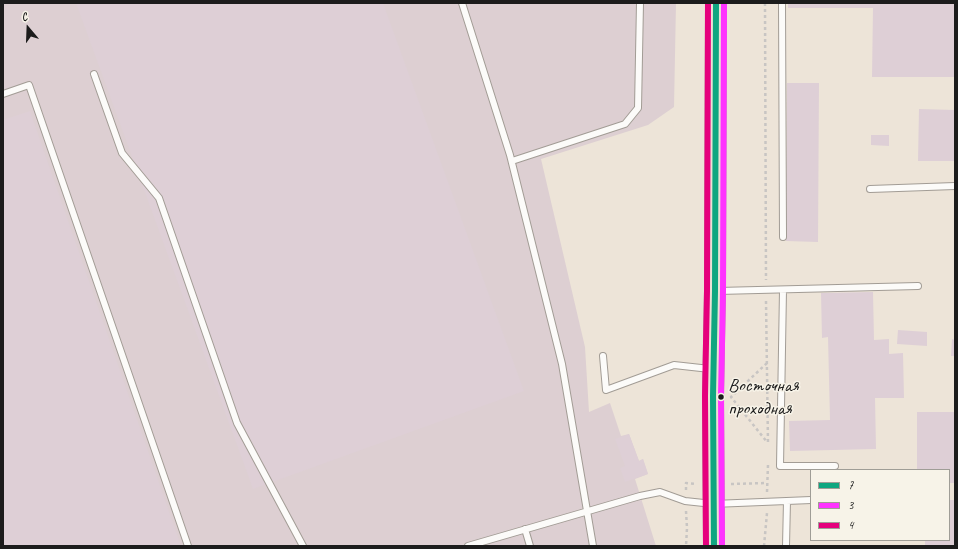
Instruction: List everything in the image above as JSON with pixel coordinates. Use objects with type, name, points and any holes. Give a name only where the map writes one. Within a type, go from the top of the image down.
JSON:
[{"type":"main road","points":[[714,546],[713,396],[716,3]]},
{"type":"lane","points":[[462,3],[512,161],[562,364],[593,546]]},
{"type":"lane","points":[[512,161],[625,124],[638,108],[640,3]]},
{"type":"lane","points":[[782,3],[783,237]]},
{"type":"lane","points":[[94,74],[122,153],[159,198],[237,423],[303,546]]},
{"type":"lane","points":[[3,94],[29,85],[188,546]]},
{"type":"lane","points":[[870,189],[955,186]]},
{"type":"lane","points":[[714,291],[918,286]]},
{"type":"lane","points":[[783,290],[780,466],[835,466]]},
{"type":"lane","points":[[603,356],[606,390],[674,365],[714,369]]},
{"type":"lane","points":[[468,546],[640,496],[660,492],[685,501],[714,504],[810,500]]},
{"type":"lane","points":[[786,546],[787,501]]},
{"type":"lane","points":[[525,530],[530,546]]},
{"type":"path","points":[[765,3],[768,450]]},
{"type":"path","points":[[767,363],[731,397],[768,443]]},
{"type":"path","points":[[764,546],[768,463]]},
{"type":"shaded area","points":[[3,3],[676,3],[674,107],[648,125],[541,159],[585,347],[589,412],[610,403],[621,436],[629,434],[639,461],[643,459],[648,474],[635,479],[656,546],[3,546]]},
{"type":"building","points":[[76,3],[383,3],[524,391],[253,489]]},
{"type":"building","points":[[788,3],[955,3],[955,77],[872,77],[873,8],[788,8]]},
{"type":"building","points":[[787,83],[819,83],[818,242],[786,241]]},
{"type":"building","points":[[919,109],[955,110],[955,161],[918,161]]},
{"type":"building","points":[[30,111],[181,546],[3,546],[3,120]]},
{"type":"building","points":[[871,135],[889,135],[889,146],[871,145]]},
{"type":"building","points":[[873,292],[874,340],[889,339],[889,354],[903,353],[904,398],[875,398],[876,449],[790,451],[789,421],[830,420],[828,337],[822,338],[821,293]]},
{"type":"building","points":[[898,330],[927,332],[927,346],[897,344]]},
{"type":"building","points":[[952,339],[955,340],[955,356],[951,356]]},
{"type":"building","points":[[917,412],[955,412],[955,483],[950,483],[950,469],[917,469]]},
{"type":"building","points":[[629,434],[639,461],[643,459],[648,474],[625,482],[620,468],[625,466],[615,439]]},
{"type":"building","points":[[950,500],[955,500],[955,546],[925,546],[925,541],[950,541]]},
{"type":"transit line","name":"4","points":[[706,546],[705,396],[708,3]]},
{"type":"transit line","name":"7","points":[[714,546],[713,396],[716,3]]},
{"type":"transit line","name":"3","points":[[722,546],[721,396],[724,3]]},
{"type":"place","name":"Восточная проходная","points":[[721,397]]}]
